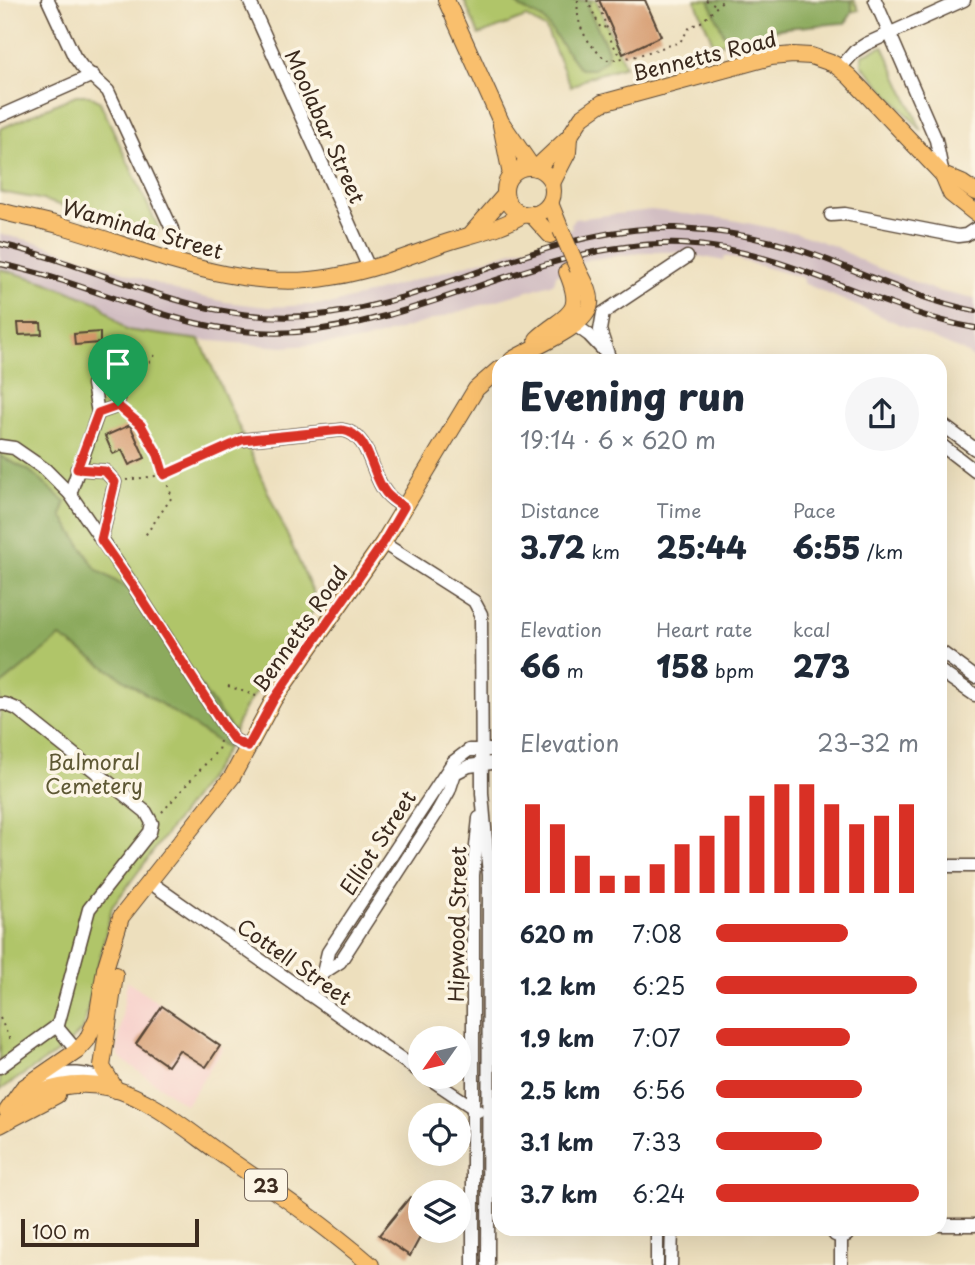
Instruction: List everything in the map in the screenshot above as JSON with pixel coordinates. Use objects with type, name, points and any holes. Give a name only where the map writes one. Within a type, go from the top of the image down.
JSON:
[{"type":"main road","points":[[446,0],[501,122],[534,167],[548,176],[552,183],[550,203],[545,209],[527,214]]},
{"type":"main road","name":"Bennetts Road","points":[[534,167],[569,137],[582,117],[602,103],[771,57],[793,55],[827,61],[840,68],[943,175],[951,194],[975,213]]},
{"type":"main road","points":[[501,122],[511,175]]},
{"type":"main road","name":"Bennetts Road","points":[[552,183],[568,152],[569,137]]},
{"type":"main road","points":[[534,167],[524,167],[511,175],[505,195],[512,207],[555,233]]},
{"type":"main road","name":"Bennetts Road","points":[[943,175],[975,192]]},
{"type":"main road","name":"Waminda Street","points":[[472,233],[505,195]]},
{"type":"main road","points":[[523,354],[575,325],[584,316],[590,303],[555,233],[550,203]]},
{"type":"main road","name":"Waminda Street","points":[[2,212],[60,225],[205,271],[294,281],[332,278],[391,263],[527,214]]},
{"type":"main road","points":[[521,354],[572,311],[575,293],[573,270]]},
{"type":"main road","name":"Bennetts Road","points":[[2,1118],[19,1092],[77,1051],[87,1040],[95,1025],[105,969],[121,917],[232,776],[274,699],[383,543],[476,389],[492,375]]},
{"type":"main road","name":"Bennetts Road","points":[[98,1070],[116,972],[114,946]]},
{"type":"main road","points":[[79,1085],[98,1070],[116,1090]]},
{"type":"main road","name":"23","points":[[2,1118],[38,1093],[79,1085],[116,1090],[157,1109],[308,1215],[371,1265]]},
{"type":"street","points":[[48,0],[74,56],[108,91],[172,229],[175,243],[174,261]]},
{"type":"street","name":"Moolabar Street","points":[[249,0],[369,268]]},
{"type":"street","name":"Bennetts Road","points":[[875,0],[936,140],[943,175]]},
{"type":"street","points":[[840,68],[860,47],[964,0]]},
{"type":"street","points":[[0,116],[93,75]]},
{"type":"street","points":[[831,215],[845,214],[958,236],[966,235],[975,229]]},
{"type":"street","points":[[608,354],[600,330],[602,315],[610,306],[687,257]]},
{"type":"street","points":[[575,325],[589,335],[606,354]]},
{"type":"street","points":[[98,413],[118,406],[118,367]]},
{"type":"street","points":[[70,495],[98,413],[93,384]]},
{"type":"street","points":[[947,428],[975,449]]},
{"type":"street","points":[[242,440],[351,431],[363,445],[384,492],[404,507]]},
{"type":"street","points":[[0,446],[13,449],[46,470],[70,495],[136,590],[223,725],[234,740],[248,747]]},
{"type":"street","points":[[947,449],[975,471]]},
{"type":"street","points":[[77,469],[105,471],[115,482],[101,540]]},
{"type":"street","name":"Hipwood Street","points":[[383,543],[478,605],[482,617],[482,793],[489,875],[488,1265]]},
{"type":"street","points":[[947,656],[975,677]]},
{"type":"street","points":[[947,676],[975,695]]},
{"type":"street","points":[[0,704],[17,709],[146,811],[152,823],[149,832],[89,909],[56,1026],[0,1067]]},
{"type":"street","name":"Elliot Street","points":[[308,994],[323,973],[328,952],[442,777],[461,754],[469,750],[482,756]]},
{"type":"street","points":[[482,756],[492,752]]},
{"type":"street","points":[[482,756],[492,760]]},
{"type":"street","name":"Hipwood Street","points":[[473,1265],[473,875],[482,793]]},
{"type":"street","points":[[947,866],[975,866]]},
{"type":"street","name":"Cottell Street","points":[[148,881],[408,1064]]},
{"type":"street","points":[[56,1026],[77,1051]]},
{"type":"street","points":[[29,1084],[68,1073],[98,1070]]},
{"type":"street","points":[[444,1089],[473,1110],[489,1113]]},
{"type":"street","points":[[947,1225],[975,1225]]},
{"type":"street","points":[[657,1236],[657,1265]]},
{"type":"street","points":[[671,1265],[672,1236]]},
{"type":"street","points":[[841,1265],[846,1236]]},
{"type":"path","points":[[578,0],[578,20],[584,35],[606,60],[633,57],[680,42],[690,27],[704,21],[723,0]]},
{"type":"path","points":[[587,0],[601,29],[606,27]]},
{"type":"path","points":[[597,0],[606,27],[621,57]]},
{"type":"path","points":[[706,0],[717,6]]},
{"type":"path","points":[[118,367],[149,363],[155,355]]},
{"type":"path","points":[[118,406],[141,425],[158,455],[172,497],[144,537]]},
{"type":"path","points":[[115,482],[164,475],[242,440]]},
{"type":"path","points":[[228,687],[256,696]]},
{"type":"path","points":[[152,823],[218,750],[223,725]]},
{"type":"path","points":[[0,1018],[17,1056]]},
{"type":"shaded area","points":[[651,210],[722,218],[797,233],[834,246],[868,264],[937,291],[975,299],[975,360],[965,352],[803,283],[803,278],[725,256],[724,261],[677,252],[648,252],[586,260],[556,275],[554,283],[363,341],[283,347],[126,330],[99,303],[0,269],[0,234],[40,243],[184,293],[225,302],[268,307],[333,304],[540,243],[572,229],[574,219]]},
{"type":"shaded area","points":[[127,981],[223,1048],[186,1105],[120,1058],[117,1051]]},
{"type":"green space","points":[[464,0],[596,0],[625,66],[589,77],[571,87],[546,29],[526,17],[479,35]]},
{"type":"green space","points":[[591,0],[588,8],[608,50],[606,60],[594,69],[580,69],[543,19],[521,8],[514,1]]},
{"type":"green space","points":[[695,0],[854,0],[859,10],[714,45]]},
{"type":"green space","points":[[709,0],[851,0],[852,10],[845,23],[784,28],[739,38],[724,35]]},
{"type":"green space","points":[[883,46],[922,131],[862,65],[862,55]]},
{"type":"green space","points":[[76,95],[89,95],[100,102],[158,227],[157,233],[39,199],[0,192],[0,129]]},
{"type":"green space","name":"Balmoral Cemetery","points":[[0,269],[45,282],[99,303],[126,330],[200,340],[318,604],[244,709],[227,748],[213,771],[112,907],[83,1029],[64,1048],[0,1090]]},
{"type":"green space","points":[[0,456],[30,471],[65,502],[62,516],[96,569],[130,590],[233,731],[227,748],[60,637],[0,686]]},
{"type":"building","points":[[599,0],[645,0],[661,36],[623,54]]},
{"type":"building","points":[[18,323],[41,323],[42,334],[19,335]]},
{"type":"building","points":[[100,332],[100,343],[75,345],[74,334]]},
{"type":"building","points":[[130,425],[145,458],[129,465],[122,450],[113,454],[105,436]]},
{"type":"building","points":[[162,1006],[220,1046],[206,1067],[179,1050],[168,1066],[136,1044]]},
{"type":"building","points":[[408,1199],[408,1243],[417,1243],[410,1256],[379,1235]]},
{"type":"railway","points":[[0,244],[201,306],[241,314],[284,317],[328,314],[372,306],[586,238],[631,230],[694,229],[749,237],[785,246],[916,294],[975,311]]},
{"type":"railway","points":[[0,264],[38,273],[182,320],[257,332],[297,332],[346,325],[394,313],[535,267],[583,255],[631,246],[681,244],[720,248],[757,256],[901,308],[975,328]]},
{"type":"route","points":[[118,406],[141,425],[158,455],[164,475],[242,440],[351,431],[363,445],[384,492],[404,507],[383,543],[274,699],[248,747],[234,740],[223,725],[101,540],[115,482],[105,471],[77,469],[98,413],[118,406]]}]
